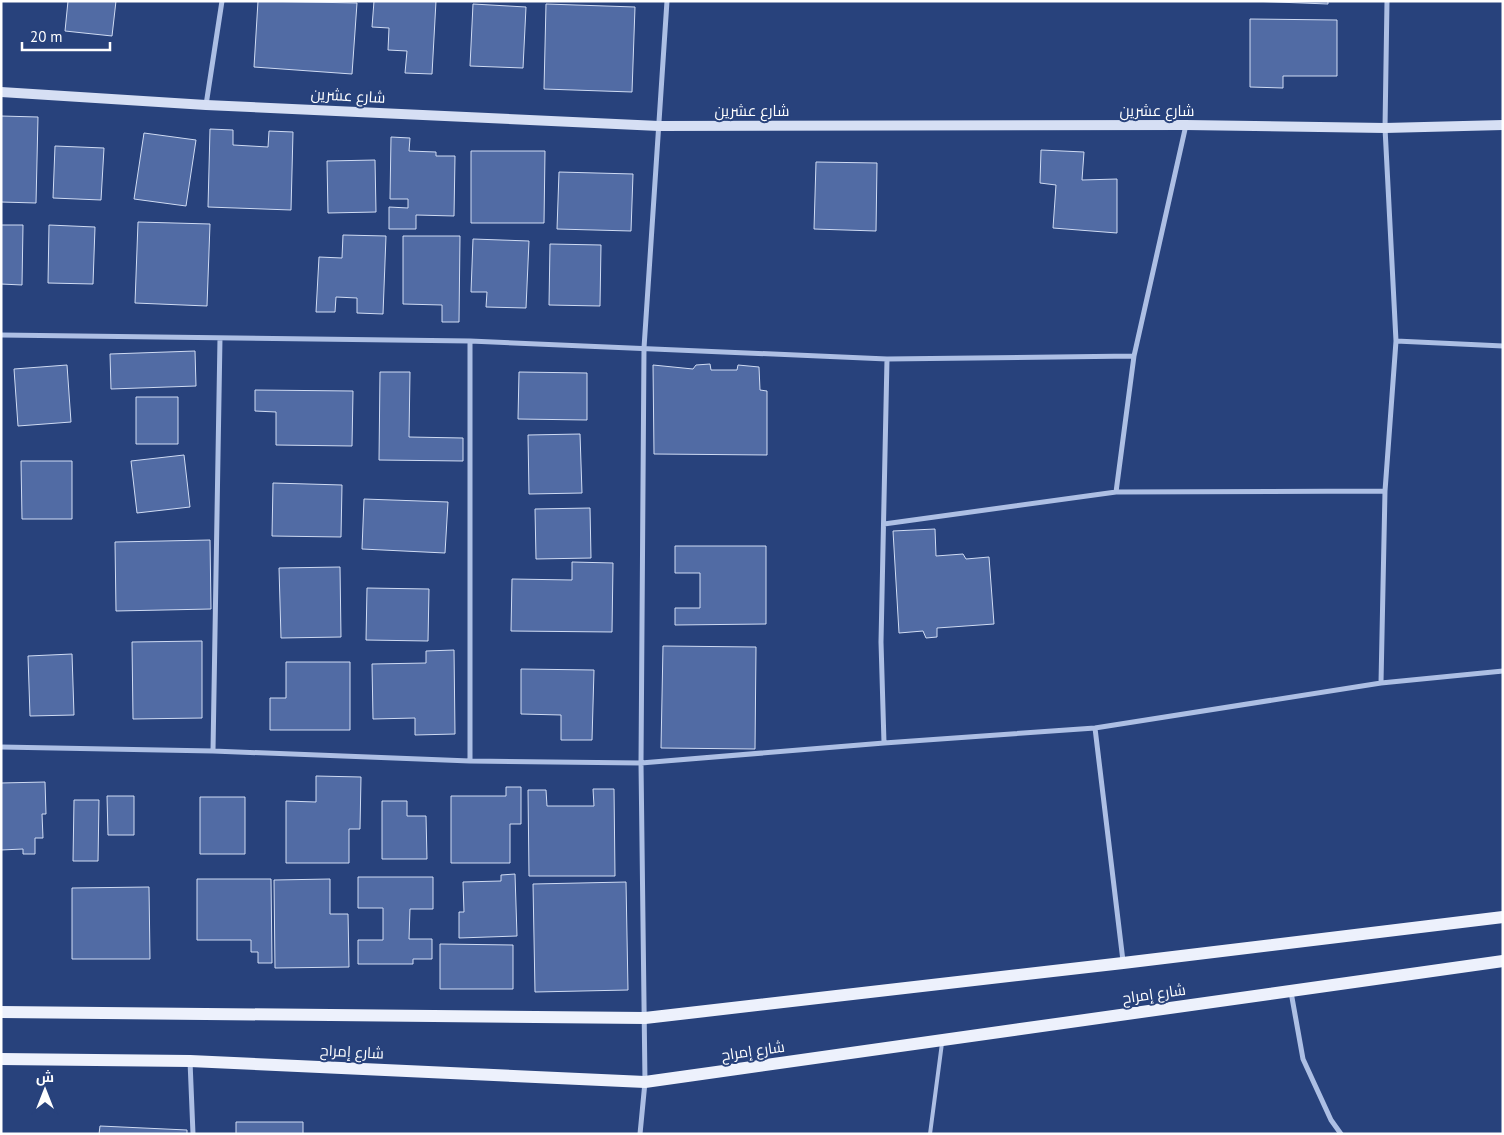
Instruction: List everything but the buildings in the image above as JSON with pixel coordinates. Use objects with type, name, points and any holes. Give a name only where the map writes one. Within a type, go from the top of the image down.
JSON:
[{"type":"main road","points":[[1,1012],[645,1018],[1503,917]]},
{"type":"main road","name":"شارع إمراح","points":[[1,1059],[190,1061],[645,1082],[1503,961]]},
{"type":"street","points":[[206,105],[222,1]]},
{"type":"street","points":[[640,1134],[645,1082],[641,763],[644,348],[667,1]]},
{"type":"street","points":[[1381,683],[1385,491],[1396,341],[1385,128],[1387,1]]},
{"type":"street","name":"شارع عشرين","points":[[1,92],[206,105],[659,126],[927,127],[1186,125],[1385,128],[1503,125]]},
{"type":"street","points":[[1116,492],[1134,356],[1186,125]]},
{"type":"street","points":[[1,336],[470,341],[887,359],[1134,356]]},
{"type":"street","points":[[213,751],[220,338]]},
{"type":"street","points":[[470,341],[470,760]]},
{"type":"street","points":[[1396,341],[1503,346]]},
{"type":"street","points":[[884,743],[881,642],[887,359]]},
{"type":"street","points":[[884,524],[1116,492],[1385,491]]},
{"type":"street","points":[[1,748],[213,751],[470,760],[641,763],[1095,728],[1381,683],[1503,672]]},
{"type":"street","points":[[1095,728],[1124,963]]},
{"type":"street","points":[[1291,991],[1303,1059],[1330,1120],[1341,1134]]},
{"type":"street","points":[[190,1061],[193,1134]]},
{"type":"lane","points":[[930,1134],[942,1040]]}]
